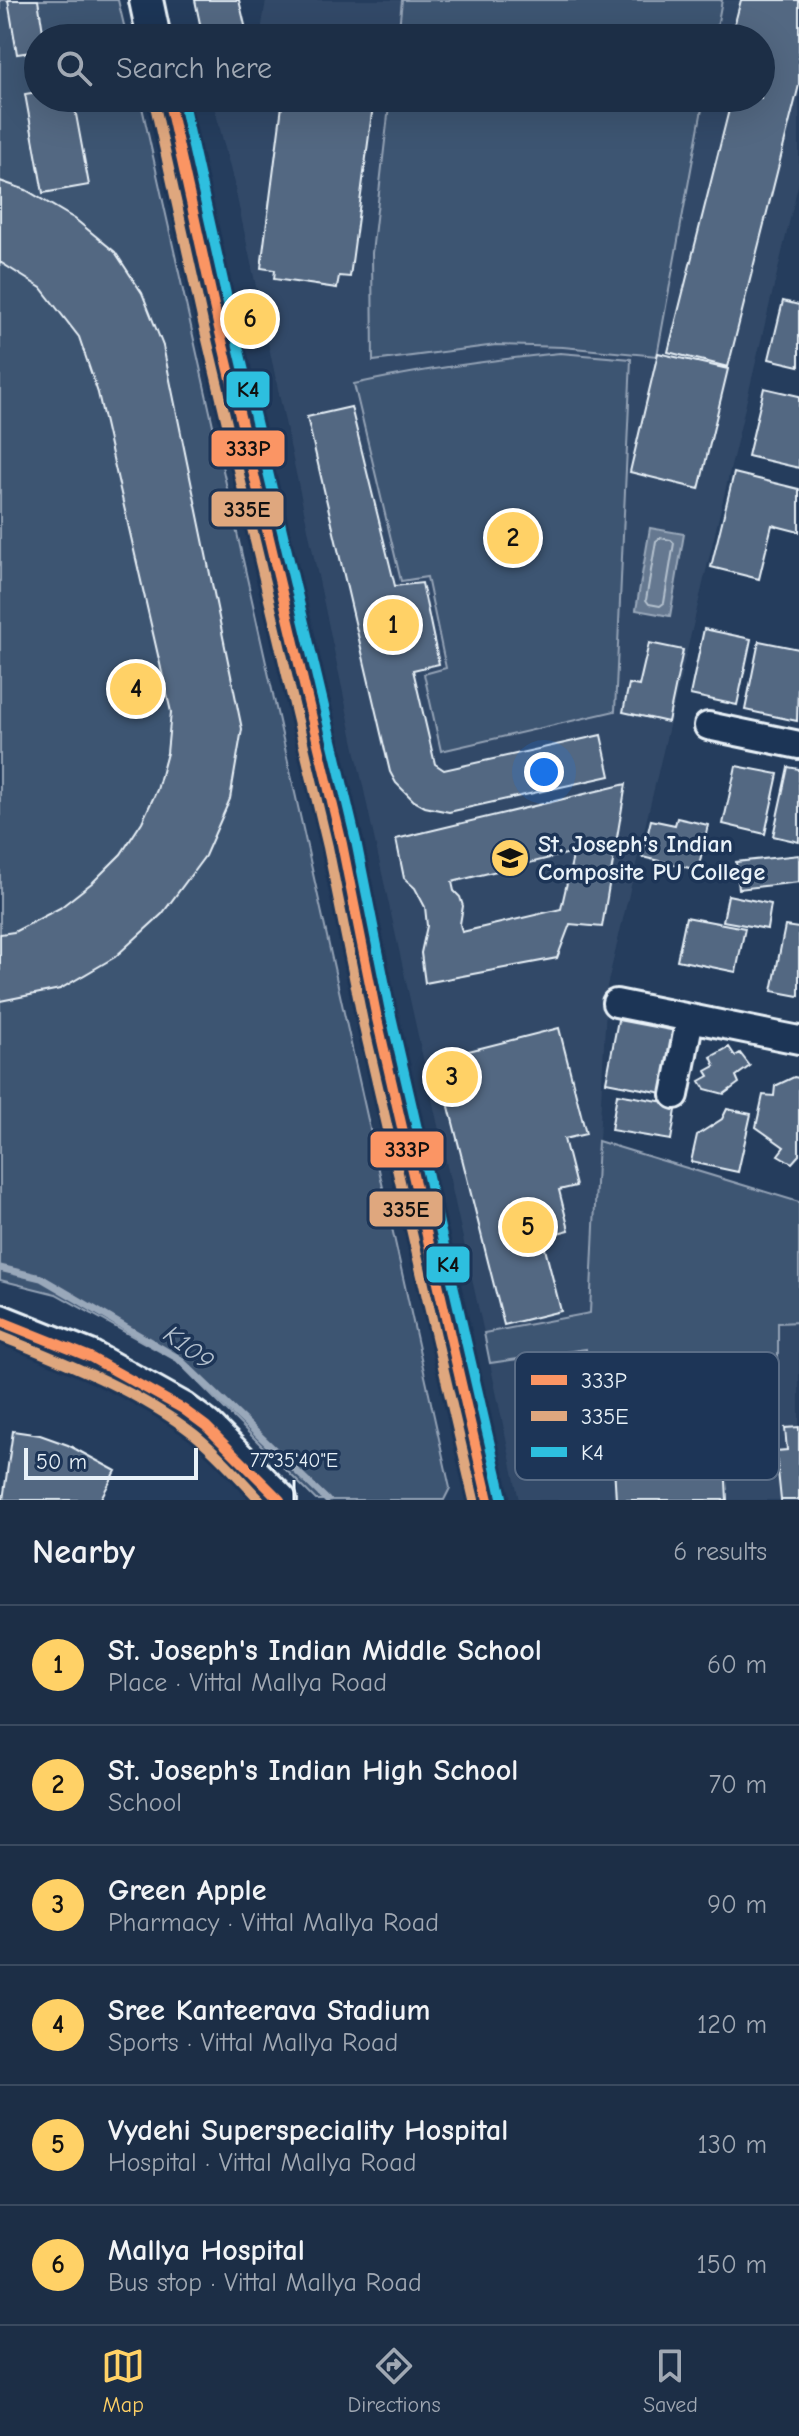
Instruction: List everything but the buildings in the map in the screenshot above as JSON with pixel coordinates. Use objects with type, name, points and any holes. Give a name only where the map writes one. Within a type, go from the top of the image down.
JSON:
[{"type":"main road","points":[[146,0],[151,24]]},
{"type":"main road","points":[[171,112],[218,324],[342,844],[377,1019],[482,1495]]},
{"type":"main road","points":[[0,1321],[90,1357],[183,1409],[206,1426],[280,1500]]},
{"type":"street","points":[[708,726],[799,745]]},
{"type":"street","points":[[616,1003],[799,1040]]},
{"type":"street","points":[[675,1095],[690,1018]]},
{"type":"shaded area","points":[[0,0],[118,0],[124,24],[24,24],[24,112],[143,112],[450,1488],[444,1500],[316,1500],[177,1361],[56,1294],[0,1280]]},
{"type":"shaded area","points":[[266,0],[799,0],[799,181],[607,986],[590,1313],[484,1333],[233,179],[216,112],[775,112],[775,24],[262,24]]},
{"type":"shaded area","points":[[402,0],[722,0],[718,24],[399,24]]},
{"type":"shaded area","points":[[388,112],[701,112],[657,356],[563,347],[496,345],[373,361],[372,253]]},
{"type":"shaded area","points":[[560,353],[631,359],[615,711],[441,751],[424,674],[446,668],[427,577],[401,581],[354,384],[456,366]]},
{"type":"shaded area","points":[[598,1141],[799,1202],[799,1322],[778,1323],[778,1352],[586,1352],[586,1349],[515,1352],[515,1359],[490,1363],[484,1333],[590,1313]]},
{"type":"shaded area","points":[[799,1322],[799,1500],[519,1500],[490,1363],[515,1359],[515,1480],[779,1480],[778,1323]]},
{"type":"water","points":[[650,528],[684,534],[670,616],[636,610]]},
{"type":"waterway","name":"K109","points":[[0,1268],[41,1278],[178,1358],[327,1500]]},
{"type":"transit line","name":"335E","points":[[156,112],[204,327],[328,847],[363,1022],[474,1500]]},
{"type":"transit line","name":"333P","points":[[171,112],[218,324],[342,844],[377,1019],[488,1500]]},
{"type":"transit line","name":"K4","points":[[185,112],[356,841],[391,1016],[502,1497]]},
{"type":"transit line","name":"333P","points":[[0,1321],[90,1357],[183,1409],[206,1426],[280,1500]]},
{"type":"transit line","name":"335E","points":[[0,1336],[100,1379],[172,1418],[211,1449],[260,1500]]},
{"type":"place","name":"Mallya Hospital","points":[[250,319]]},
{"type":"place","name":"St. Joseph's Indian High School","points":[[513,538]]},
{"type":"place","name":"St. Joseph's Indian Middle School","points":[[393,625]]},
{"type":"place","name":"Sree Kanteerava Stadium","points":[[136,689]]},
{"type":"place","name":"St. Joseph's Indian Composite PU College","points":[[510,858]]},
{"type":"place","name":"Green Apple","points":[[452,1077]]},
{"type":"place","name":"Vydehi Superspeciality Hospital","points":[[528,1227]]}]
